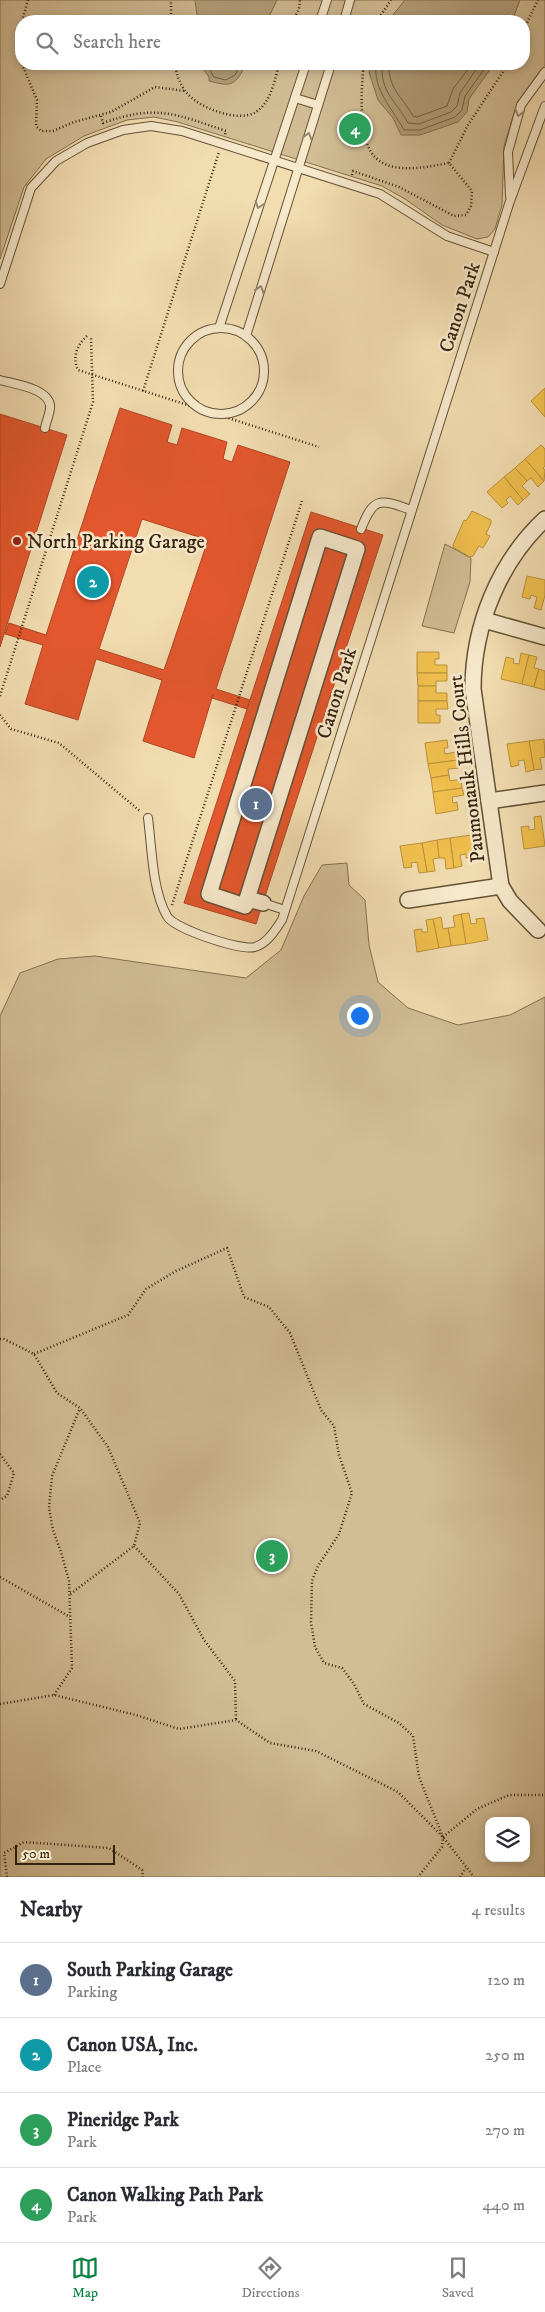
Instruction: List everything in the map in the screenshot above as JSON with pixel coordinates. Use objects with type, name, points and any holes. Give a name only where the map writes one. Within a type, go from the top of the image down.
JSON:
[{"type":"street","name":"Paumonauk Hills Court","points":[[538,930],[510,901],[501,886],[473,689],[473,667],[476,646],[496,586],[517,549],[545,519]]},
{"type":"street","points":[[320,537],[357,549],[247,899],[245,906],[209,894],[320,537]]},
{"type":"street","points":[[484,620],[545,636]]},
{"type":"street","points":[[489,801],[545,793]]},
{"type":"street","points":[[408,900],[501,886]]},
{"type":"street","points":[[247,899],[263,903]]},
{"type":"lane","points":[[322,15],[327,0]]},
{"type":"lane","points":[[346,15],[350,0]]},
{"type":"lane","points":[[219,328],[304,70]]},
{"type":"lane","points":[[246,336],[329,70]]},
{"type":"lane","points":[[510,201],[508,152],[522,105],[545,72]]},
{"type":"lane","points":[[295,98],[318,105]]},
{"type":"lane","name":"Canon Park","points":[[168,918],[182,928],[243,947],[256,947],[270,937],[282,920],[510,201],[545,106]]},
{"type":"lane","name":"Canon Park","points":[[0,284],[31,188],[56,161],[105,135],[151,126],[182,130],[299,166],[380,194],[447,236],[494,252]]},
{"type":"lane","points":[[219,328],[234,330],[246,336],[255,345],[262,357],[264,371],[259,390],[246,406],[234,412],[208,413],[194,406],[184,394],[178,381],[178,366],[182,351],[192,339],[204,331],[219,328]]},
{"type":"lane","points":[[0,380],[38,392],[48,398],[50,407],[44,428]]},
{"type":"lane","points":[[361,528],[369,510],[376,503],[385,502],[411,510]]},
{"type":"lane","points":[[148,818],[159,901],[168,918]]},
{"type":"lane","points":[[263,903],[285,910]]},
{"type":"path","points":[[24,15],[28,0]]},
{"type":"path","points":[[171,0],[171,15]]},
{"type":"path","points":[[296,15],[300,0]]},
{"type":"path","points":[[381,15],[391,0]]},
{"type":"path","points":[[530,17],[538,0]]},
{"type":"path","points":[[24,70],[37,100],[36,126],[41,131],[53,131],[74,122],[101,116],[124,106],[156,87],[185,91]]},
{"type":"path","points":[[177,70],[185,91],[192,98],[219,112],[238,116],[248,115],[257,111],[267,100],[277,70]]},
{"type":"path","points":[[363,70],[361,84],[362,114],[368,144],[375,157],[393,166],[410,169],[448,163]]},
{"type":"path","points":[[448,163],[468,125],[504,70]]},
{"type":"path","points":[[101,116],[104,124],[146,112],[172,114],[226,131],[142,391]]},
{"type":"path","points":[[349,184],[353,171],[399,187],[454,216],[466,215],[472,206],[472,191],[448,163]]},
{"type":"path","points":[[0,696],[93,402],[92,375],[89,337],[80,343],[75,356],[75,364],[78,370],[92,375],[208,413],[319,447]]},
{"type":"path","points":[[168,918],[302,501]]},
{"type":"path","points":[[0,715],[11,729],[59,743],[148,818]]},
{"type":"path","points":[[34,1354],[128,1315],[146,1289],[176,1271],[227,1248],[244,1297],[269,1307],[290,1333],[321,1410],[334,1426],[339,1455],[352,1494],[339,1534],[318,1566],[312,1581],[311,1622],[314,1647],[324,1663],[342,1668],[354,1684],[364,1704],[399,1723],[413,1736],[419,1777],[443,1837],[442,1847],[418,1877]]},
{"type":"path","points":[[0,1339],[4,1339],[34,1354],[57,1393],[80,1408],[108,1447],[140,1523],[134,1546],[69,1595]]},
{"type":"path","points":[[54,1695],[72,1668],[68,1581],[53,1530],[49,1508],[52,1476],[80,1408]]},
{"type":"path","points":[[0,1454],[14,1473],[7,1496],[0,1500]]},
{"type":"path","points":[[134,1546],[179,1594],[204,1640],[235,1681],[236,1720]]},
{"type":"path","points":[[0,1577],[70,1617]]},
{"type":"path","points":[[0,1704],[54,1695],[136,1715],[179,1729],[236,1720],[270,1743],[316,1751],[398,1792],[443,1837],[474,1877]]},
{"type":"path","points":[[443,1837],[477,1809],[510,1795],[545,1795]]},
{"type":"path","points":[[7,1877],[4,1853],[24,1842],[110,1848],[142,1870],[144,1877]]},
{"type":"path","points":[[460,1877],[466,1868]]},
{"type":"shaded area","points":[[0,0],[545,0],[545,65],[517,104],[504,146],[502,205],[495,229],[488,237],[477,239],[442,225],[405,199],[382,186],[178,122],[154,117],[127,120],[84,136],[46,159],[24,187],[0,259]]},
{"type":"shaded area","points":[[445,544],[471,558],[470,582],[454,633],[422,626]]},
{"type":"shaded area","points":[[347,863],[349,885],[365,900],[369,945],[378,982],[408,1008],[458,1025],[510,1015],[545,997],[545,1877],[0,1877],[0,1016],[20,973],[58,959],[95,956],[246,978],[281,950],[304,896],[322,865]]},
{"type":"water","points":[[195,0],[277,0],[270,15],[197,15]]},
{"type":"water","points":[[405,0],[520,0],[514,15],[393,15]]},
{"type":"water","points":[[204,70],[243,70],[236,81],[228,84],[209,81],[209,77]]},
{"type":"water","points":[[370,70],[490,70],[469,99],[467,112],[458,122],[420,135],[401,135],[393,118],[378,100]]},
{"type":"building: Homes","points":[[545,388],[545,417],[531,401]]},
{"type":"building: Homes","points":[[541,445],[545,449],[544,481],[525,459]]},
{"type":"building: Homes","points":[[525,459],[544,481],[538,487],[531,478],[527,481],[515,468]]},
{"type":"building: Homes","points":[[515,468],[527,481],[522,486],[530,494],[523,500],[504,477]]},
{"type":"building: Homes","points":[[504,477],[523,500],[518,505],[510,496],[506,500],[508,503],[502,508],[487,492]]},
{"type":"building: Homes","points":[[472,511],[491,520],[491,523],[486,534],[490,536],[483,548],[479,546],[473,556],[470,557],[453,547],[453,545],[464,520],[466,521]]},
{"type":"building: Homes","points":[[527,576],[545,580],[545,595],[541,610],[534,608],[537,597],[531,595],[530,599],[522,597]]},
{"type":"building: Homes","points":[[417,652],[439,652],[439,659],[435,659],[435,665],[447,665],[447,673],[417,673]]},
{"type":"building: Homes","points":[[521,653],[529,655],[522,684],[501,679],[506,657],[514,659],[513,663],[519,664]]},
{"type":"building: Homes","points":[[529,655],[537,657],[534,668],[539,669],[534,687],[522,684]]},
{"type":"building: Homes","points":[[539,669],[545,671],[545,690],[534,687]]},
{"type":"building: Homes","points":[[417,673],[447,673],[447,681],[436,681],[436,686],[418,686]]},
{"type":"building: Homes","points":[[418,686],[436,686],[436,693],[447,693],[447,701],[418,701]]},
{"type":"building: Homes","points":[[418,701],[447,701],[448,709],[436,709],[436,715],[440,715],[440,723],[418,723]]},
{"type":"building: Homes","points":[[544,739],[545,757],[540,758],[542,769],[534,770],[529,741]]},
{"type":"building: Homes","points":[[447,740],[448,748],[444,748],[445,754],[456,752],[458,760],[428,764],[425,743]]},
{"type":"building: Homes","points":[[529,741],[534,770],[526,772],[524,760],[518,761],[519,765],[511,767],[507,744]]},
{"type":"building: Homes","points":[[458,760],[459,768],[448,769],[449,775],[431,778],[428,764]]},
{"type":"building: Homes","points":[[449,775],[450,781],[461,779],[462,788],[433,792],[431,778]]},
{"type":"building: Homes","points":[[462,788],[464,795],[452,797],[453,803],[457,802],[458,810],[436,814],[433,792]]},
{"type":"building: Homes","points":[[541,816],[545,846],[524,849],[521,827],[529,826],[529,830],[535,829],[534,817]]},
{"type":"building: Homes","points":[[471,835],[474,857],[466,858],[466,854],[460,855],[462,866],[454,868],[450,838]]},
{"type":"building: Homes","points":[[450,838],[454,868],[446,869],[445,858],[439,858],[437,840]]},
{"type":"building: Homes","points":[[437,840],[439,858],[433,859],[435,871],[427,872],[422,843]]},
{"type":"building: Homes","points":[[422,843],[427,872],[419,873],[417,862],[411,863],[412,867],[404,868],[400,846]]},
{"type":"building: Homes","points":[[469,913],[471,924],[477,923],[476,919],[484,918],[488,940],[466,944],[461,914]]},
{"type":"building: Homes","points":[[461,914],[466,944],[451,946],[448,928],[455,927],[453,916]]},
{"type":"building: Homes","points":[[441,917],[443,929],[448,928],[451,946],[439,948],[433,919]]},
{"type":"building: Homes","points":[[433,919],[439,948],[417,952],[414,930],[422,929],[422,932],[428,932],[426,920]]},
{"type":"building: Shops","points":[[120,408],[172,425],[167,442],[177,445],[182,428],[227,442],[223,459],[232,462],[238,445],[290,462],[216,689],[250,700],[247,709],[212,698],[213,694],[194,758],[143,741],[162,680],[96,659],[78,720],[25,704],[43,645],[5,634],[9,623],[46,635]],"holes":[[[142,519],[208,540],[164,670],[99,649]]]},
{"type":"building: Shops","name":"North Parking Garage","points":[[0,414],[67,435],[0,647]]},
{"type":"building: Shops","points":[[311,512],[383,535],[256,924],[184,903]]},
{"type":"place","name":"Canon Walking Path Park","points":[[355,129]]},
{"type":"place","name":"North Parking Garage","points":[[17,541]]},
{"type":"place","name":"Canon USA, Inc.","points":[[93,582]]},
{"type":"place","name":"South Parking Garage","points":[[256,804]]},
{"type":"place","name":"Pineridge Park","points":[[272,1556]]}]
